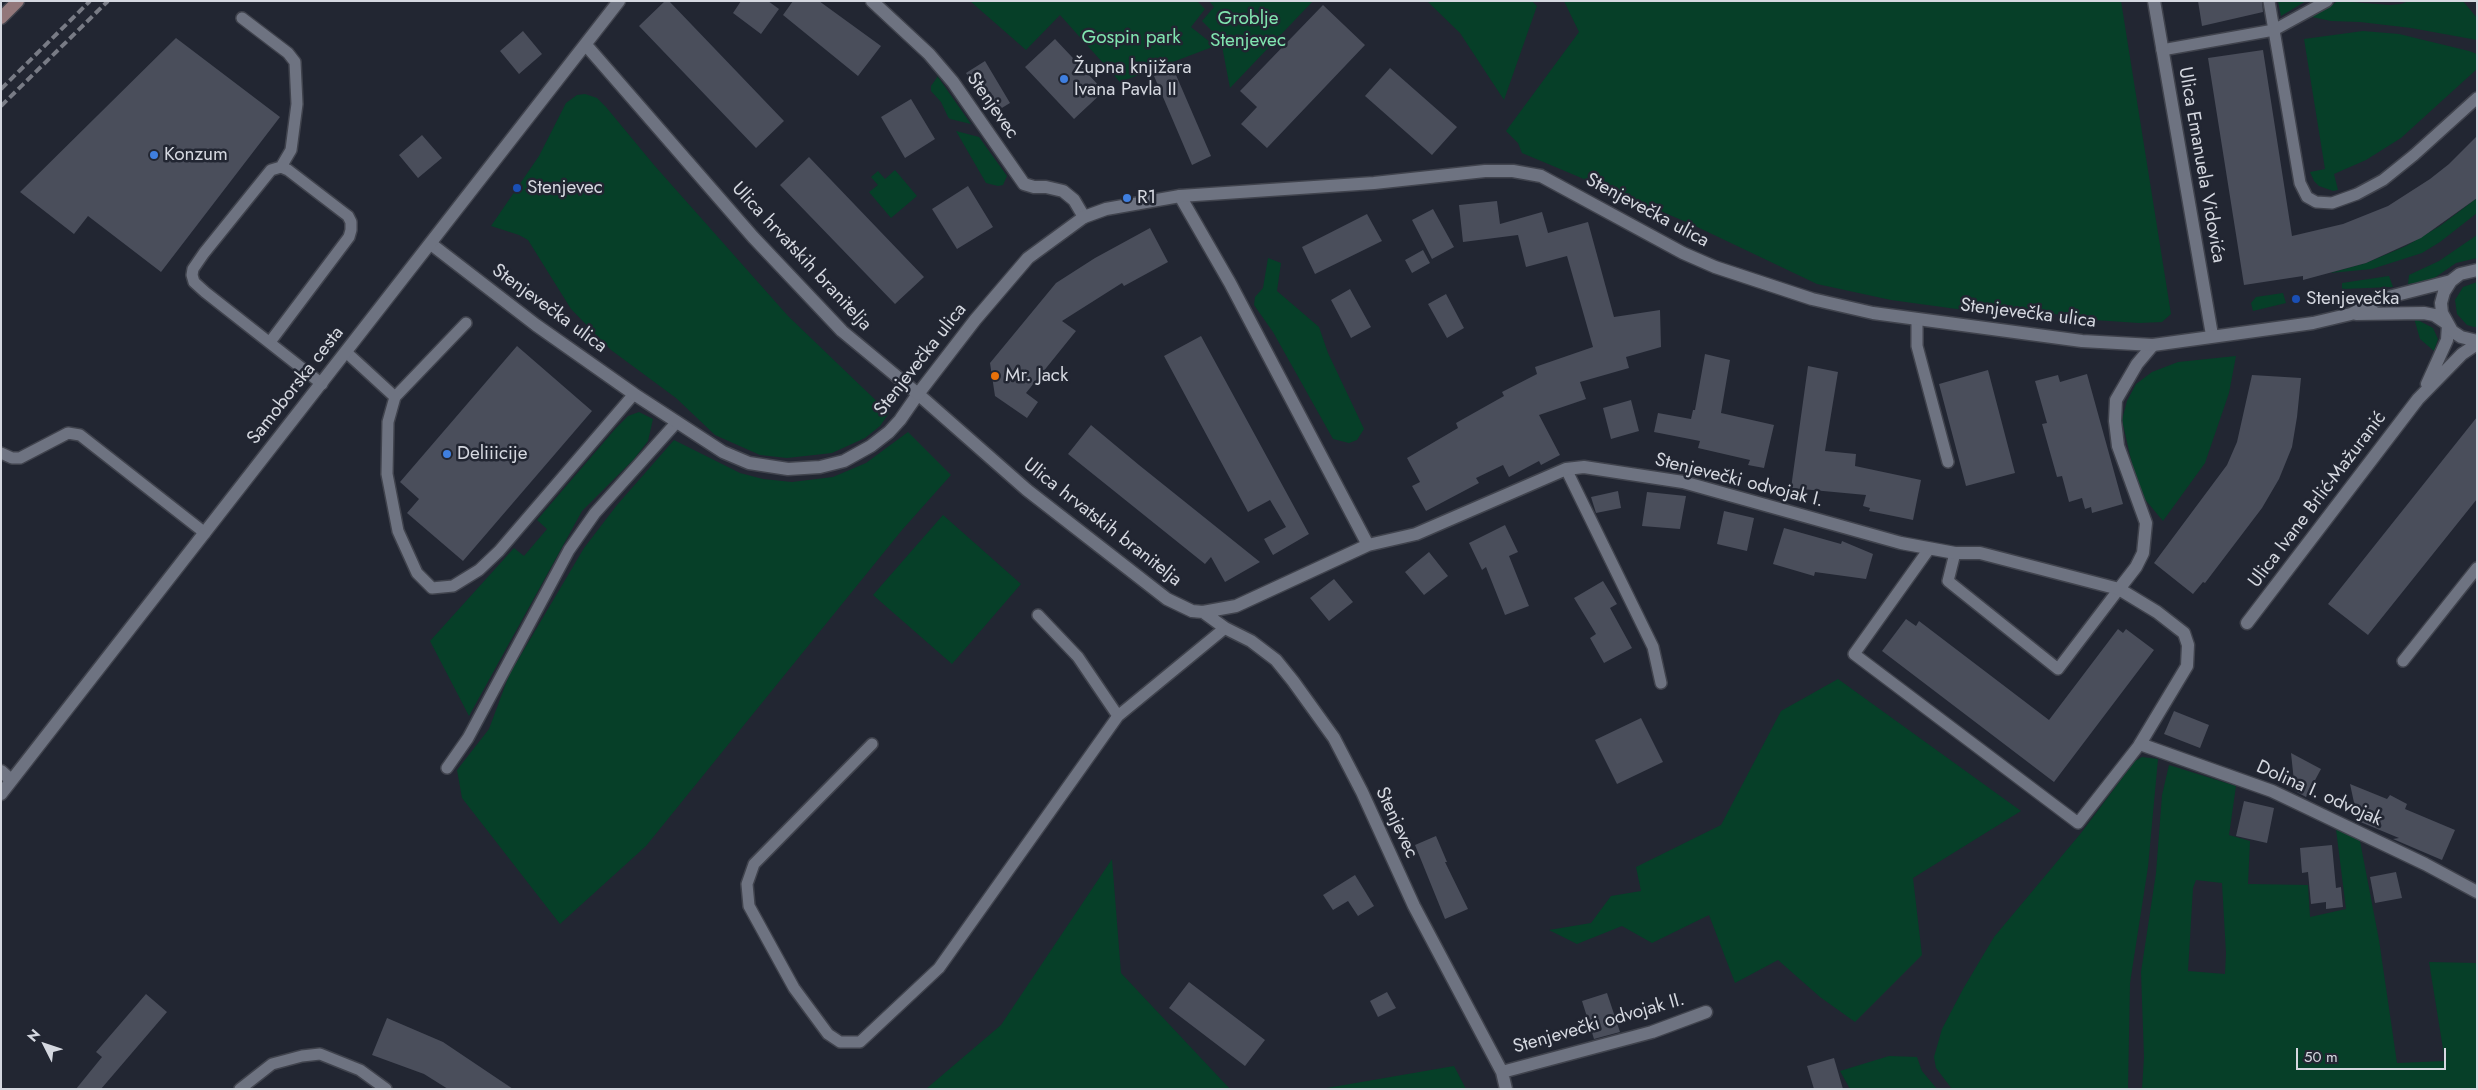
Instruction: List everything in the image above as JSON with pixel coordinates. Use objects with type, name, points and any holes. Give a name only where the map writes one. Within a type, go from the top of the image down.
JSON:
[{"type":"main road","points":[[1,18],[18,1]]},
{"type":"street","name":"Samoborska cesta","points":[[1,794],[619,1]]},
{"type":"street","name":"Stenjevec","points":[[872,1],[928,54],[953,82],[1024,184],[1034,188],[1046,187],[1063,191],[1074,200],[1084,217]]},
{"type":"street","name":"Ulica Emanuela Vidovića","points":[[2154,1],[2212,335]]},
{"type":"street","name":"Ulica hrvatskih branitelja","points":[[586,45],[747,230],[842,331],[918,394],[1027,490],[1134,574],[1182,607],[1203,612]]},
{"type":"street","name":"Stenjevečka ulica","points":[[431,244],[536,325],[676,423],[723,452],[749,462],[788,469],[820,467],[844,461],[871,446],[900,420],[975,320],[1028,258],[1055,236],[1084,217],[1106,208],[1180,196],[1374,183],[1485,171],[1513,171],[1541,176],[1656,240],[1715,267],[1812,299],[1873,313],[2082,341],[2153,345],[2212,335],[2313,323],[2351,314],[2381,300],[2451,282],[2460,274],[2477,270]]},
{"type":"street","points":[[1180,196],[1230,283],[1368,546]]},
{"type":"street","name":"Ulica Ivane Brlić-Mažuranić","points":[[2418,399],[2438,364],[2447,340],[2447,324],[2441,303],[2444,292],[2451,282]]},
{"type":"street","name":"Stenjevečka ulica","points":[[2351,314],[2424,313],[2434,315],[2461,337],[2477,342]]},
{"type":"street","name":"Ulica Ivane Brlić-Mažuranić","points":[[2248,623],[2418,399],[2462,354],[2477,342]]},
{"type":"street","points":[[2119,589],[2136,567],[2143,553],[2146,523],[2118,446],[2115,421],[2116,400],[2137,364],[2153,345]]},
{"type":"street","name":"Stenjevečki odvojak I.","points":[[1203,612],[1243,603],[1368,546],[1416,534],[1566,469],[1584,467],[1683,482],[1858,532],[1929,549],[1955,553],[1980,553],[2119,589],[2157,612],[2184,633],[2188,645],[2187,666],[2140,744]]},
{"type":"street","name":"Stenjevec","points":[[1203,612],[1225,628],[1251,641],[1276,660],[1334,738],[1362,792],[1414,906],[1502,1072],[1506,1089]]},
{"type":"street","name":"Dolina I. odvojak","points":[[2140,744],[2272,791],[2425,864],[2477,892]]},
{"type":"street","points":[[1,771],[11,780]]},
{"type":"street","name":"Stenjevečki odvojak II.","points":[[1502,1072],[1652,1032],[1706,1012]]},
{"type":"lane","points":[[2268,1],[2300,183],[2307,197],[2316,202],[2332,204],[2357,194],[2383,180],[2414,155],[2477,98]]},
{"type":"lane","points":[[2162,50],[2274,30],[2327,1]]},
{"type":"lane","points":[[242,18],[288,53],[295,62],[297,104],[291,150],[282,167]]},
{"type":"lane","points":[[270,342],[349,238],[351,230],[351,222],[348,216],[282,167],[271,170],[204,253],[193,269],[192,274],[194,282],[205,292],[322,384]]},
{"type":"lane","points":[[1917,319],[1917,346],[1948,462]]},
{"type":"lane","points":[[466,323],[395,397],[388,422],[387,474],[398,531],[417,573],[432,588],[453,586],[479,570],[499,552],[634,394]]},
{"type":"lane","points":[[346,352],[395,397]]},
{"type":"lane","points":[[447,768],[468,738],[570,550],[595,512],[676,423]]},
{"type":"lane","points":[[1,453],[12,458],[20,458],[68,433],[80,435],[205,533]]},
{"type":"lane","points":[[1566,469],[1653,647],[1661,683]]},
{"type":"lane","points":[[1929,549],[1854,654],[2078,823],[2140,744]]},
{"type":"lane","points":[[1955,553],[1948,581],[2058,668],[2119,589]]},
{"type":"lane","points":[[2403,661],[2477,568]]},
{"type":"lane","points":[[1038,615],[1078,657],[1118,716]]},
{"type":"lane","points":[[872,744],[754,864],[747,884],[749,906],[794,988],[828,1034],[840,1042],[860,1042],[939,968],[1118,716],[1225,628]]},
{"type":"lane","points":[[240,1089],[272,1064],[302,1056],[320,1054],[360,1070],[386,1089]]},
{"type":"green space","name":"Gospin park","points":[[970,1],[1197,1],[1205,9],[1191,27],[1215,46],[1120,82],[1060,15],[1026,50]]},
{"type":"green space","name":"Groblje Stenjevec","points":[[1209,1],[1313,1],[1230,88],[1222,46],[1224,43],[1202,21],[1214,7]]},
{"type":"green space","points":[[1427,1],[1532,1],[1537,6],[1504,100],[1460,33]]},
{"type":"green space","points":[[1564,1],[2121,1],[2171,314],[2162,322],[2139,323],[2094,320],[1989,304],[1986,313],[1891,300],[1817,284],[1691,224],[1522,153],[1518,143],[1506,131],[1579,32]]},
{"type":"green space","points":[[2278,1],[2306,1],[2281,16]]},
{"type":"green space","points":[[2338,1],[2390,5],[2409,1],[2463,1],[2477,18],[2477,40],[2411,28],[2360,22],[2331,21],[2312,17]]},
{"type":"green space","points":[[2363,31],[2399,34],[2469,51],[2477,54],[2477,69],[2401,138],[2366,160],[2334,174],[2338,190],[2333,191],[2319,186],[2314,181],[2310,172],[2325,169],[2304,39]]},
{"type":"green space","points":[[938,76],[971,124],[948,117],[941,102],[931,91],[931,86]]},
{"type":"green space","points":[[585,94],[597,98],[606,107],[654,165],[788,316],[889,413],[880,426],[865,438],[832,453],[787,458],[760,455],[715,435],[676,398],[611,350],[571,309],[528,240],[491,226],[539,156],[566,103],[577,95]]},
{"type":"green space","points":[[956,131],[979,137],[1007,176],[1003,185],[998,186],[986,183]]},
{"type":"green space","points":[[895,170],[917,196],[891,218],[869,192],[878,185],[871,177],[878,171],[885,179]]},
{"type":"green space","points":[[2477,198],[2477,213],[2440,242],[2422,253],[2372,269],[2330,273],[2366,263],[2406,246],[2440,226]]},
{"type":"green space","points":[[2477,235],[2477,258],[2456,263],[2430,281],[2408,284],[2409,275],[2439,261]]},
{"type":"green space","points":[[1268,258],[1281,263],[1277,291],[1319,327],[1328,353],[1364,429],[1357,440],[1349,443],[1333,439],[1273,332],[1254,305],[1255,297],[1263,288]]},
{"type":"green space","points":[[2389,276],[2393,287],[2342,289],[2342,283]]},
{"type":"green space","points":[[2477,282],[2477,327],[2474,327],[2467,325],[2457,314],[2455,300],[2463,287]]},
{"type":"green space","points":[[2283,293],[2286,303],[2253,311],[2251,303],[2256,297]]},
{"type":"green space","points":[[2414,318],[2433,328],[2438,339],[2434,351],[2420,339]]},
{"type":"green space","points":[[2236,356],[2229,393],[2205,463],[2163,521],[2143,497],[2135,477],[2122,420],[2127,401],[2136,384],[2152,372],[2178,362]]},
{"type":"green space","points":[[639,412],[653,419],[648,441],[634,459],[582,511],[469,716],[430,641],[514,548],[524,556],[547,529],[537,520],[616,428],[628,416]]},
{"type":"green space","points":[[908,432],[951,475],[902,530],[646,846],[560,924],[462,798],[457,770],[489,729],[509,675],[584,548],[617,505],[674,440],[740,473],[763,479],[792,482],[833,477],[866,463]]},
{"type":"green space","points":[[943,515],[1021,584],[952,664],[873,595]]},
{"type":"green space","points":[[1838,679],[2021,811],[1913,878],[1922,955],[1855,1022],[1820,997],[1778,960],[1735,983],[1709,915],[1652,943],[1622,926],[1577,944],[1549,930],[1591,923],[1611,896],[1641,891],[1636,867],[1721,825],[1781,711]]},
{"type":"green space","points":[[2142,757],[2158,759],[2148,867],[2130,983],[2128,1089],[1952,1089],[1936,1068],[1934,1057],[1942,1029],[1963,989],[1994,937],[2081,833],[2135,761]]},
{"type":"green space","points":[[2169,765],[2236,786],[2229,835],[2250,841],[2248,884],[2308,885],[2310,917],[2346,909],[2336,829],[2360,841],[2379,940],[2397,1063],[2445,1061],[2429,962],[2477,963],[2477,1089],[2142,1089],[2144,1057],[2141,972],[2156,873],[2162,795]],"holes":[[[2196,880],[2222,883],[2226,953],[2225,974],[2188,971],[2193,888]]]},
{"type":"green space","points":[[1112,859],[1121,973],[1230,1089],[926,1089],[1001,1025]]},
{"type":"green space","points":[[1889,1056],[1917,1057],[1922,1071],[1937,1089],[1850,1089],[1840,1071]]},
{"type":"green space","points":[[1454,1066],[1466,1089],[1321,1089]]},
{"type":"building","points":[[665,1],[669,1],[784,121],[756,148],[639,26]]},
{"type":"building","points":[[741,1],[768,1],[779,9],[761,34],[733,13]]},
{"type":"building","points":[[793,1],[819,1],[881,46],[858,76],[783,15]]},
{"type":"building","points":[[2198,1],[2262,1],[2263,12],[2202,26]]},
{"type":"building","points":[[1323,5],[1365,45],[1267,148],[1241,124],[1257,107],[1240,91]]},
{"type":"building","points":[[523,31],[542,54],[519,74],[500,51]]},
{"type":"building","name":"Konzum","points":[[176,38],[280,117],[161,272],[88,216],[74,234],[20,192]]},
{"type":"building","name":"Župna knjižara Ivana Pavla II","points":[[1055,39],[1104,91],[1074,119],[1025,67]]},
{"type":"building","points":[[2263,50],[2292,236],[2343,224],[2388,206],[2430,179],[2449,164],[2477,136],[2477,198],[2421,238],[2366,263],[2303,280],[2303,276],[2244,285],[2208,58]]},
{"type":"building","points":[[985,61],[1010,103],[992,114],[966,73]]},
{"type":"building","points":[[1173,68],[1211,156],[1192,165],[1154,76]]},
{"type":"building","points":[[1390,68],[1457,127],[1432,155],[1365,96]]},
{"type":"building","points":[[911,99],[935,139],[905,158],[881,117]]},
{"type":"building","points":[[422,135],[442,158],[418,178],[399,155]]},
{"type":"building","points":[[809,157],[924,277],[895,304],[780,185]]},
{"type":"building","points":[[968,186],[993,227],[957,249],[932,209]]},
{"type":"building","points":[[1497,201],[1500,224],[1542,212],[1548,233],[1588,222],[1614,317],[1660,310],[1661,347],[1626,357],[1629,368],[1580,382],[1586,399],[1539,415],[1560,455],[1541,465],[1539,461],[1509,477],[1503,465],[1476,478],[1479,483],[1426,511],[1412,486],[1420,482],[1407,458],[1458,428],[1456,423],[1504,396],[1502,392],[1537,374],[1535,367],[1593,347],[1567,256],[1526,267],[1518,235],[1463,242],[1459,205]]},
{"type":"building","points":[[1433,209],[1454,247],[1432,259],[1412,220]]},
{"type":"building","points":[[1367,214],[1382,241],[1315,274],[1302,247]]},
{"type":"building","points":[[1150,228],[1168,262],[1124,286],[1122,283],[1062,321],[1076,331],[1026,393],[1038,402],[1027,418],[995,396],[990,363],[1056,283],[1095,258]]},
{"type":"building","points":[[1423,250],[1430,263],[1412,273],[1405,260]]},
{"type":"building","points":[[1350,289],[1371,327],[1351,338],[1331,300]]},
{"type":"building","points":[[1446,294],[1464,328],[1447,338],[1428,304]]},
{"type":"building","points":[[1201,336],[1309,534],[1273,555],[1264,539],[1286,527],[1270,500],[1248,512],[1164,356]]},
{"type":"building","points":[[517,346],[592,411],[463,561],[407,513],[419,499],[400,482]]},
{"type":"building","points":[[1705,354],[1730,360],[1721,413],[1774,425],[1764,468],[1748,465],[1750,460],[1698,448],[1700,441],[1654,432],[1658,413],[1691,419],[1693,410],[1695,410]]},
{"type":"building","points":[[1808,366],[1838,372],[1825,451],[1856,454],[1855,466],[1921,480],[1913,520],[1869,511],[1870,508],[1863,506],[1866,495],[1791,488]]},
{"type":"building","points":[[1988,370],[2015,473],[1966,486],[1939,384]]},
{"type":"building","points":[[2087,374],[2123,504],[2092,513],[2091,507],[2085,509],[2082,498],[2069,502],[2062,476],[2057,477],[2042,424],[2047,423],[2035,381],[2058,375],[2060,382]]},
{"type":"building","points":[[2252,375],[2301,378],[2292,447],[2279,479],[2262,508],[2205,583],[2203,582],[2193,594],[2154,563],[2227,465],[2237,442]]},
{"type":"building","points":[[1631,400],[1639,431],[1611,439],[1603,408]]},
{"type":"building","points":[[2477,417],[2477,499],[2368,635],[2328,604]]},
{"type":"building","points":[[1091,425],[1260,562],[1225,582],[1211,557],[1205,564],[1068,454]]},
{"type":"building","points":[[1618,491],[1621,508],[1596,513],[1591,497]]},
{"type":"building","points":[[1647,492],[1686,496],[1680,529],[1642,526]]},
{"type":"building","points":[[1724,511],[1754,518],[1747,551],[1717,544]]},
{"type":"building","points":[[1505,525],[1518,552],[1509,556],[1529,606],[1505,615],[1486,567],[1482,570],[1469,543]]},
{"type":"building","points":[[1784,528],[1841,544],[1842,541],[1873,554],[1866,579],[1815,572],[1814,576],[1773,564]]},
{"type":"building","points":[[1429,552],[1448,576],[1424,595],[1405,572]]},
{"type":"building","points":[[1334,579],[1353,602],[1329,621],[1310,598]]},
{"type":"building","points":[[1603,581],[1617,604],[1610,608],[1632,648],[1604,663],[1590,638],[1596,634],[1574,598]]},
{"type":"building","points":[[1906,619],[1916,626],[1919,621],[2049,720],[2118,629],[2123,633],[2126,629],[2154,650],[2054,782],[1882,651]]},
{"type":"building","points":[[2174,711],[2209,725],[2200,748],[2164,734]]},
{"type":"building","points":[[1641,718],[1663,762],[1617,784],[1595,740]]},
{"type":"building","points":[[2291,753],[2321,769],[2306,797],[2295,791]]},
{"type":"building","points":[[2350,784],[2387,799],[2390,795],[2407,804],[2405,809],[2455,830],[2442,860],[2393,839],[2399,838],[2358,821]]},
{"type":"building","points":[[2244,801],[2274,808],[2267,843],[2236,836]]},
{"type":"building","points":[[1436,836],[1447,862],[1445,862],[1468,909],[1445,919],[1415,845]]},
{"type":"building","points":[[2332,845],[2336,888],[2341,887],[2343,907],[2326,909],[2326,902],[2311,904],[2308,872],[2302,873],[2300,848]]},
{"type":"building","points":[[2396,872],[2402,898],[2375,903],[2370,877]]},
{"type":"building","points":[[1355,875],[1374,906],[1358,916],[1348,901],[1333,910],[1323,895]]},
{"type":"building","points":[[1189,982],[1265,1040],[1245,1066],[1169,1008]]},
{"type":"building","points":[[1387,992],[1396,1008],[1378,1017],[1370,1001]]},
{"type":"building","points":[[1607,993],[1620,1032],[1594,1039],[1582,1001]]},
{"type":"building","points":[[146,994],[167,1012],[101,1089],[76,1089],[102,1057],[96,1052]]},
{"type":"building","points":[[387,1018],[443,1042],[513,1089],[448,1089],[424,1074],[372,1055]]},
{"type":"building","points":[[1834,1058],[1843,1089],[1814,1089],[1807,1066]]},
{"type":"railway","points":[[1,89],[90,1]]},
{"type":"railway","points":[[1,106],[108,1]]},
{"type":"place","name":"Župna knjižara Ivana Pavla II","points":[[1064,79]]},
{"type":"place","name":"Konzum","points":[[154,155]]},
{"type":"place","name":"Stenjevec","points":[[517,188]]},
{"type":"place","name":"R1","points":[[1127,198]]},
{"type":"place","name":"Stenjevečka","points":[[2296,299]]},
{"type":"place","name":"Mr. Jack","points":[[995,376]]},
{"type":"place","name":"Deliiicije","points":[[447,454]]}]
